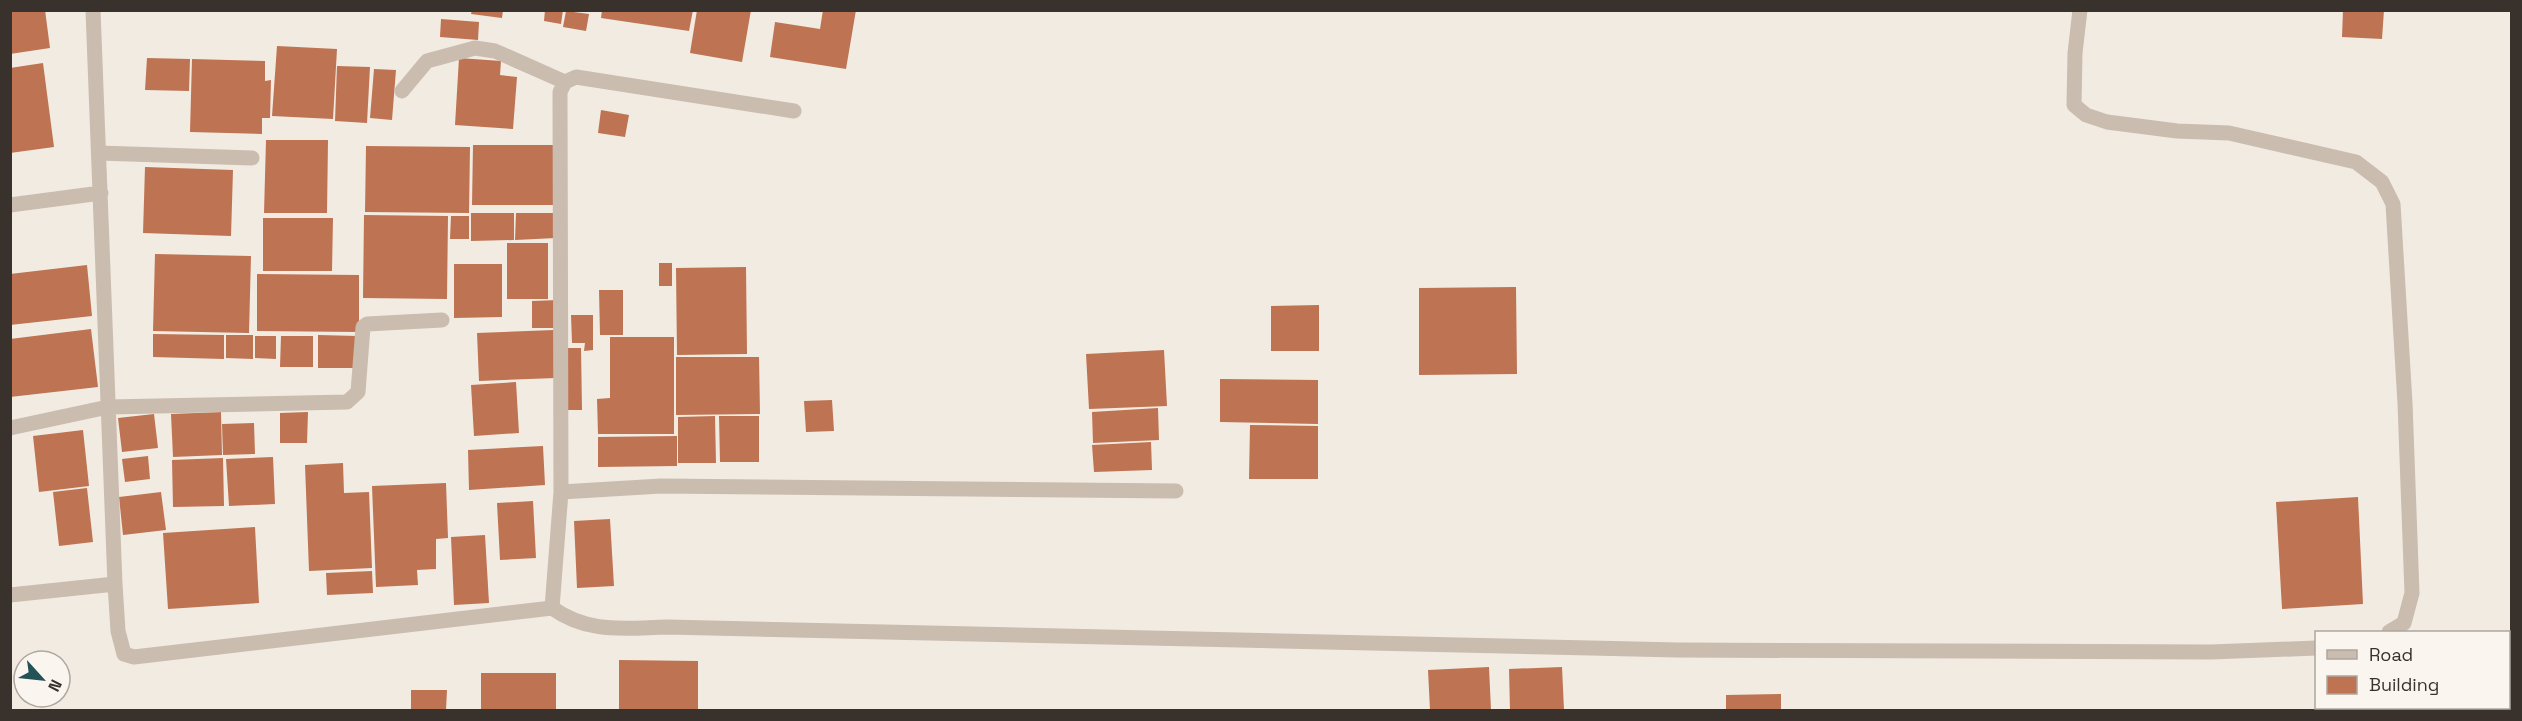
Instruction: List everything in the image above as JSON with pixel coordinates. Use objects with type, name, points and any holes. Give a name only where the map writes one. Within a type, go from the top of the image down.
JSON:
[{"type":"street","points":[[93,10],[115,584],[118,631],[124,654],[134,657],[552,608],[568,620],[597,628],[667,627],[1678,650],[2211,652],[2315,648]]},
{"type":"street","points":[[2080,10],[2075,53],[2074,105],[2086,115],[2107,122],[2177,131],[2229,133],[2356,162],[2382,182],[2393,204],[2405,403],[2412,593],[2404,623],[2392,631]]},
{"type":"street","points":[[402,92],[428,61],[475,48],[495,51],[565,82]]},
{"type":"street","points":[[552,608],[561,492],[560,92],[565,82],[576,77],[794,111]]},
{"type":"street","points":[[99,153],[252,158]]},
{"type":"street","points":[[10,205],[100,193]]},
{"type":"street","points":[[10,428],[108,407],[347,402],[358,392],[363,327],[367,324],[442,320]]},
{"type":"street","points":[[561,492],[661,486],[1176,491]]},
{"type":"street","points":[[10,595],[115,584]]},
{"type":"building","points":[[10,10],[45,10],[50,48],[10,54]]},
{"type":"building","points":[[472,10],[503,10],[502,18],[471,14]]},
{"type":"building","points":[[545,10],[563,10],[561,24],[544,21]]},
{"type":"building","points":[[602,10],[693,10],[689,31],[601,18]]},
{"type":"building","points":[[697,10],[751,10],[742,62],[690,53]]},
{"type":"building","points":[[823,10],[856,10],[846,69],[770,57],[775,22],[820,29]]},
{"type":"building","points":[[2343,10],[2384,10],[2382,39],[2342,37]]},
{"type":"building","points":[[566,11],[589,14],[586,31],[563,27]]},
{"type":"building","points":[[441,19],[479,22],[478,40],[440,37]]},
{"type":"building","points":[[277,46],[337,49],[333,119],[272,116]]},
{"type":"building","points":[[147,58],[190,59],[189,91],[145,90]]},
{"type":"building","points":[[459,58],[501,61],[500,75],[517,77],[513,129],[455,125]]},
{"type":"building","points":[[192,59],[265,61],[265,81],[271,80],[270,118],[262,118],[262,134],[190,132]]},
{"type":"building","points":[[43,63],[54,147],[10,153],[10,68]]},
{"type":"building","points":[[337,66],[370,67],[367,123],[335,121]]},
{"type":"building","points":[[374,69],[396,70],[392,120],[370,118]]},
{"type":"building","points":[[601,110],[629,115],[625,137],[598,133]]},
{"type":"building","points":[[266,140],[328,140],[327,213],[264,213]]},
{"type":"building","points":[[473,145],[559,145],[558,205],[472,205]]},
{"type":"building","points":[[366,146],[470,147],[469,213],[365,212]]},
{"type":"building","points":[[145,167],[233,170],[231,236],[143,233]]},
{"type":"building","points":[[471,213],[514,213],[514,240],[471,241]]},
{"type":"building","points":[[516,213],[556,213],[556,238],[515,240]]},
{"type":"building","points":[[364,215],[448,216],[447,299],[363,298]]},
{"type":"building","points":[[451,216],[469,216],[469,239],[450,239]]},
{"type":"building","points":[[263,218],[333,218],[332,271],[263,271]]},
{"type":"building","points":[[507,243],[548,243],[548,299],[507,299]]},
{"type":"building","points":[[155,254],[251,256],[249,333],[153,331]]},
{"type":"building","points":[[659,263],[672,263],[672,286],[659,286]]},
{"type":"building","points":[[454,264],[502,264],[502,317],[454,318]]},
{"type":"building","points":[[87,265],[92,316],[10,325],[10,274]]},
{"type":"building","points":[[746,267],[747,354],[677,355],[676,268]]},
{"type":"building","points":[[257,274],[359,275],[359,332],[257,331]]},
{"type":"building","points":[[1516,287],[1517,374],[1419,375],[1419,288]]},
{"type":"building","points":[[599,290],[623,290],[623,335],[600,335]]},
{"type":"building","points":[[559,300],[559,328],[532,328],[532,301]]},
{"type":"building","points":[[1319,305],[1319,351],[1271,351],[1271,306]]},
{"type":"building","points":[[571,315],[593,315],[593,350],[584,351],[585,343],[572,343]]},
{"type":"building","points":[[91,329],[98,387],[10,397],[10,339]]},
{"type":"building","points":[[554,330],[556,378],[479,381],[477,333]]},
{"type":"building","points":[[153,334],[224,335],[224,359],[153,357]]},
{"type":"building","points":[[226,335],[253,335],[253,359],[226,358]]},
{"type":"building","points":[[318,335],[358,336],[358,368],[318,368]]},
{"type":"building","points":[[255,336],[276,336],[276,359],[255,358]]},
{"type":"building","points":[[281,336],[313,336],[313,367],[280,367]]},
{"type":"building","points":[[610,337],[674,337],[674,434],[598,434],[597,399],[610,398]]},
{"type":"building","points":[[564,348],[581,348],[582,410],[566,410]]},
{"type":"building","points":[[1164,350],[1167,406],[1089,409],[1086,354]]},
{"type":"building","points":[[676,357],[759,357],[760,414],[676,415]]},
{"type":"building","points":[[1220,379],[1318,380],[1318,424],[1220,422]]},
{"type":"building","points":[[516,382],[519,433],[474,436],[471,385]]},
{"type":"building","points":[[832,400],[834,431],[806,432],[804,401]]},
{"type":"building","points":[[1158,408],[1159,440],[1093,443],[1092,412]]},
{"type":"building","points":[[221,412],[222,455],[173,457],[171,414]]},
{"type":"building","points":[[308,412],[307,443],[280,443],[280,413]]},
{"type":"building","points":[[154,414],[158,448],[122,452],[118,418]]},
{"type":"building","points":[[715,416],[716,463],[678,463],[678,417]]},
{"type":"building","points":[[719,416],[759,416],[759,462],[720,462]]},
{"type":"building","points":[[254,423],[255,454],[223,455],[222,424]]},
{"type":"building","points":[[1250,425],[1318,426],[1318,479],[1249,479]]},
{"type":"building","points":[[83,430],[89,486],[39,492],[33,436]]},
{"type":"building","points":[[677,436],[677,466],[598,467],[598,437]]},
{"type":"building","points":[[1151,442],[1152,470],[1094,472],[1092,445]]},
{"type":"building","points":[[543,446],[545,485],[469,490],[468,450]]},
{"type":"building","points":[[148,456],[150,479],[125,482],[122,459]]},
{"type":"building","points":[[273,457],[275,504],[229,506],[226,459]]},
{"type":"building","points":[[223,458],[224,506],[173,507],[172,460]]},
{"type":"building","points":[[343,463],[344,493],[369,492],[372,568],[309,571],[305,465]]},
{"type":"building","points":[[446,483],[448,538],[436,539],[436,569],[417,570],[418,585],[376,587],[372,486]]},
{"type":"building","points":[[87,488],[93,542],[59,546],[53,492]]},
{"type":"building","points":[[161,492],[166,530],[123,535],[119,497]]},
{"type":"building","points":[[2358,497],[2363,604],[2282,609],[2276,502]]},
{"type":"building","points":[[533,501],[536,558],[500,560],[497,503]]},
{"type":"building","points":[[610,519],[614,586],[577,588],[574,521]]},
{"type":"building","points":[[255,527],[259,603],[168,609],[163,533]]},
{"type":"building","points":[[485,535],[489,603],[454,605],[451,537]]},
{"type":"building","points":[[372,571],[373,593],[327,595],[326,573]]},
{"type":"building","points":[[619,660],[698,661],[698,710],[619,710]]},
{"type":"building","points":[[1489,667],[1491,710],[1430,710],[1428,670]]},
{"type":"building","points":[[1562,667],[1564,710],[1510,710],[1509,669]]},
{"type":"building","points":[[481,673],[556,673],[556,710],[481,710]]},
{"type":"building","points":[[411,690],[447,690],[446,710],[411,710]]},
{"type":"building","points":[[1781,694],[1781,710],[1726,710],[1726,695]]}]
